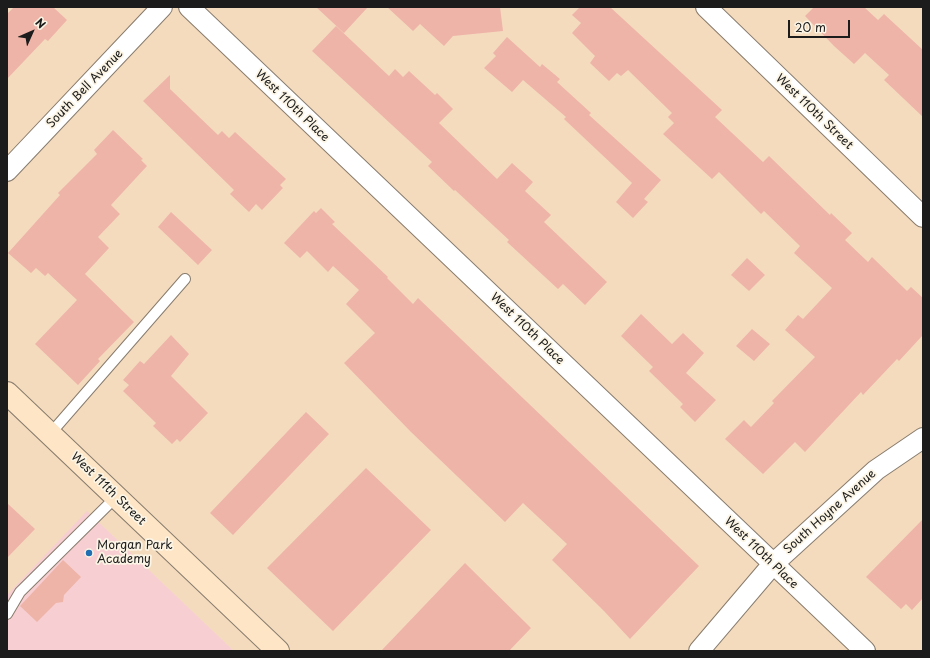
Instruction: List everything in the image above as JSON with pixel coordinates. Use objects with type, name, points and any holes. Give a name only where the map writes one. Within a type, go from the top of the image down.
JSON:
[{"type":"main road","name":"West 111th Street","points":[[7,393],[278,651]]},
{"type":"street","name":"South Bell Avenue","points":[[7,171],[162,7]]},
{"type":"street","name":"West 110th Place","points":[[189,7],[865,651]]},
{"type":"street","name":"West 110th Street","points":[[706,7],[923,216]]},
{"type":"street","name":"South Hoyne Avenue","points":[[699,651],[773,564],[876,470],[923,438]]},
{"type":"lane","points":[[50,434],[185,279]]},
{"type":"lane","points":[[7,614],[20,592],[116,497]]},
{"type":"shaded area","name":"Morgan Park Academy","points":[[87,511],[234,651],[7,651],[7,595]]},
{"type":"building","points":[[14,7],[53,7],[67,20],[48,41],[45,39],[7,79],[7,14]]},
{"type":"building","points":[[316,7],[368,7],[344,33]]},
{"type":"building","points":[[387,7],[500,7],[503,31],[453,36],[444,46],[420,24],[413,31]]},
{"type":"building","points":[[580,7],[610,7],[722,110],[715,117],[763,162],[769,156],[830,215],[831,213],[852,233],[845,240],[868,262],[872,257],[907,291],[911,287],[923,298],[923,335],[899,361],[897,359],[863,395],[861,392],[805,452],[795,442],[763,474],[725,439],[744,420],[751,427],[774,403],[772,401],[815,357],[785,330],[798,315],[803,319],[832,288],[794,253],[800,246],[764,211],[761,214],[719,172],[712,179],[663,134],[674,123],[668,117],[672,113],[628,70],[621,76],[617,73],[609,81],[590,63],[595,56],[572,33],[581,23],[572,15]]},
{"type":"building","points":[[814,7],[864,7],[878,20],[884,14],[923,50],[923,117],[884,80],[889,75],[865,53],[854,64],[834,46],[805,16]]},
{"type":"building","points":[[336,26],[389,76],[395,69],[403,77],[409,71],[435,95],[437,93],[453,109],[439,123],[497,179],[512,163],[533,182],[525,191],[551,215],[544,222],[607,282],[585,305],[563,284],[558,289],[507,242],[509,240],[428,166],[432,162],[312,51]]},
{"type":"building","points":[[507,37],[540,67],[542,64],[560,79],[557,82],[591,113],[589,115],[661,180],[644,199],[648,202],[633,218],[616,202],[632,183],[564,119],[566,117],[523,80],[512,92],[484,68],[496,56],[493,53]]},
{"type":"building","points":[[170,75],[170,89],[218,135],[222,131],[229,138],[235,132],[286,179],[280,185],[283,188],[262,210],[256,204],[249,212],[230,194],[234,190],[143,101]]},
{"type":"building","points":[[113,130],[143,159],[141,160],[147,166],[111,205],[120,214],[98,237],[109,248],[85,274],[134,322],[98,359],[100,361],[78,385],[35,344],[77,300],[48,273],[45,276],[36,268],[31,273],[8,253],[60,195],[58,193],[97,154],[94,150]]},
{"type":"building","points":[[321,208],[335,222],[332,224],[388,277],[387,278],[413,304],[418,298],[699,566],[630,639],[552,560],[567,544],[523,503],[505,522],[411,432],[344,363],[375,333],[346,304],[359,290],[333,266],[328,272],[307,251],[300,258],[284,243],[314,211],[316,213]]},
{"type":"building","points":[[171,212],[212,250],[198,265],[158,227]]},
{"type":"building","points":[[747,258],[765,275],[749,291],[731,275]]},
{"type":"building","points":[[641,314],[672,344],[683,333],[704,353],[686,373],[716,400],[695,422],[680,407],[683,404],[649,371],[653,367],[621,336]]},
{"type":"building","points":[[752,329],[770,344],[754,361],[736,346]]},
{"type":"building","points":[[171,335],[189,354],[171,376],[208,413],[180,442],[177,439],[172,444],[153,426],[156,423],[123,391],[129,385],[123,380],[140,361],[144,364]]},
{"type":"building","points":[[306,412],[329,434],[233,535],[210,513]]},
{"type":"building","points":[[366,468],[431,530],[333,631],[267,568]]},
{"type":"building","points":[[7,503],[35,529],[7,558]]},
{"type":"building","points":[[923,519],[923,598],[912,610],[906,604],[901,609],[866,577]]},
{"type":"building","points":[[63,560],[81,577],[64,595],[63,602],[56,603],[37,622],[20,606]]},
{"type":"building","points":[[465,563],[531,628],[509,651],[381,651]]},
{"type":"place","name":"Morgan Park Academy","points":[[89,553]]}]
